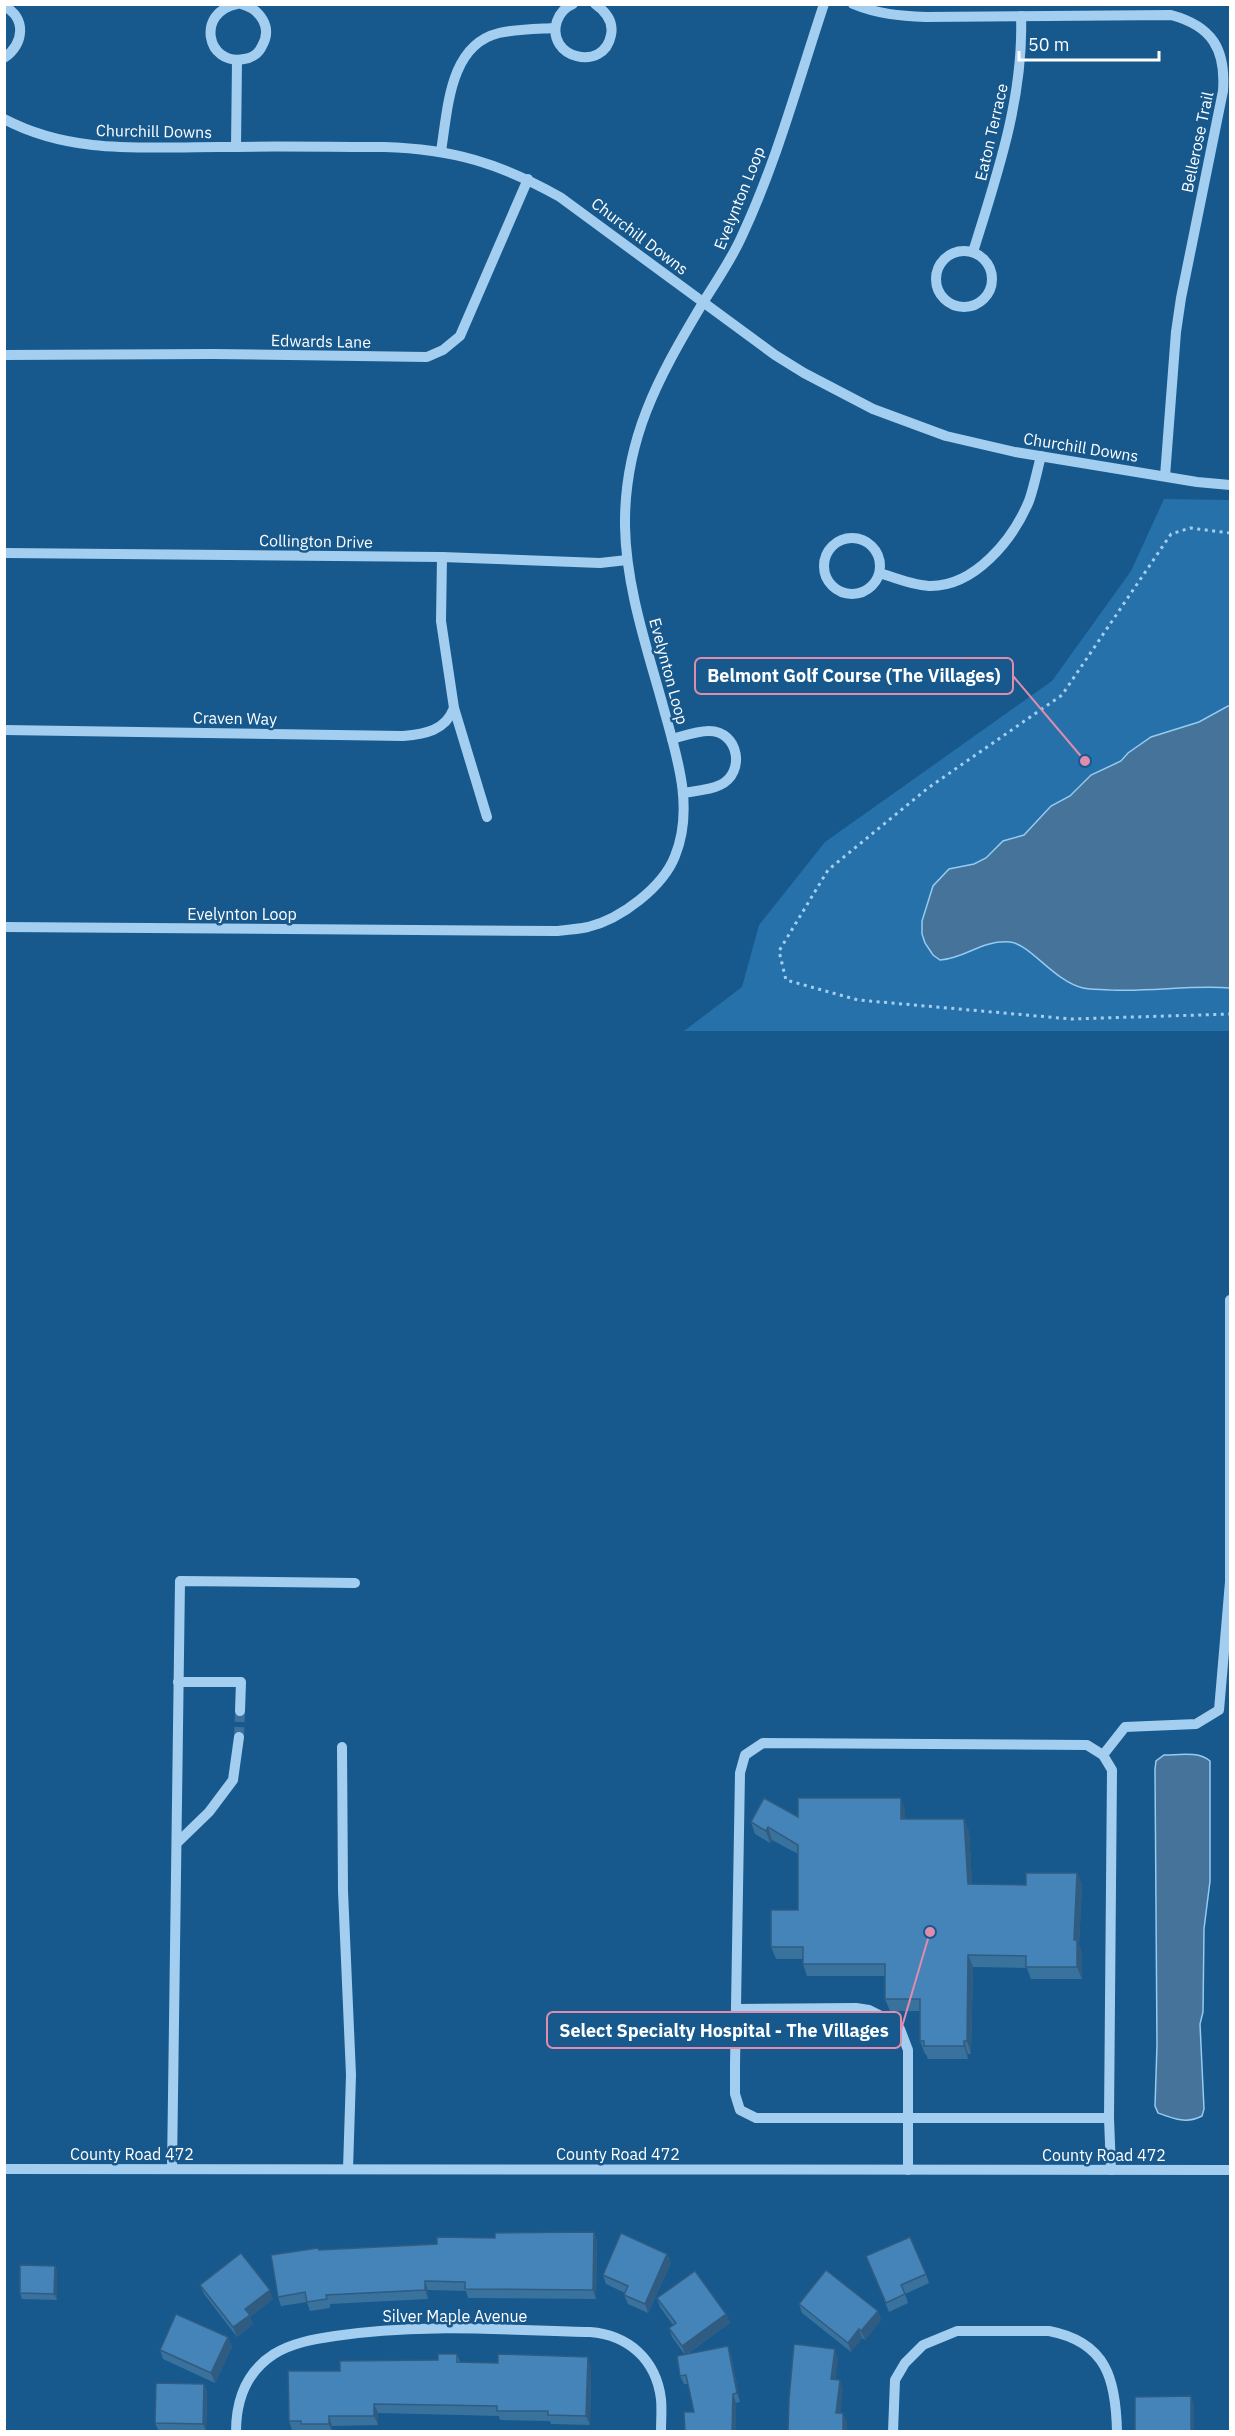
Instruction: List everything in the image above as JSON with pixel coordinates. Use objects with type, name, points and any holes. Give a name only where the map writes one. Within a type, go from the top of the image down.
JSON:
[{"type":"street","points":[[239,4],[252,7],[261,16],[266,27],[266,40],[260,51],[249,58],[237,61],[225,57],[215,49],[210,38],[211,25],[217,14],[227,6],[239,4]]},
{"type":"street","points":[[573,4],[559,16],[555,28],[557,40],[563,50],[574,57],[587,58],[599,54],[608,45],[612,33],[610,21],[603,10],[595,4]]},
{"type":"street","name":"Evelynton Loop","points":[[4,927],[557,931],[589,927],[624,912],[655,886],[675,857],[682,827],[683,793],[672,739],[637,612],[627,560],[625,525],[627,488],[634,449],[660,376],[729,262],[754,209],[824,4]]},
{"type":"street","name":"Bellerose Trail","points":[[853,4],[869,11],[896,16],[1171,15],[1200,26],[1212,38],[1223,62],[1223,91],[1181,298],[1176,332],[1165,476]]},
{"type":"street","points":[[4,6],[11,10],[19,20],[21,32],[18,44],[4,58]]},
{"type":"street","name":"Eaton Terrace","points":[[973,252],[1010,125],[1022,48],[1021,16]]},
{"type":"street","points":[[441,151],[457,69],[467,54],[480,41],[498,33],[555,28]]},
{"type":"street","points":[[237,61],[237,147]]},
{"type":"street","name":"Churchill Downs","points":[[4,118],[24,129],[79,144],[131,147],[384,147],[441,151],[466,156],[528,179],[560,196],[703,303],[794,367],[873,409],[946,436],[1041,456],[1230,485]]},
{"type":"street","name":"Edwards Lane","points":[[4,356],[213,354],[427,357],[443,350],[460,336],[528,179]]},
{"type":"street","points":[[961,251],[973,252],[984,258],[991,269],[993,282],[989,294],[980,303],[968,307],[955,306],[944,299],[937,288],[936,276],[940,264],[949,255],[961,251]]},
{"type":"street","points":[[879,573],[906,582],[929,586],[947,583],[967,575],[987,561],[1012,532],[1029,500],[1041,456]]},
{"type":"street","points":[[853,537],[865,541],[875,549],[880,560],[879,573],[874,584],[863,592],[851,594],[838,591],[829,582],[824,571],[825,558],[831,547],[841,540],[853,537]]},
{"type":"street","name":"Collington Drive","points":[[4,554],[442,557],[600,563],[627,560]]},
{"type":"street","points":[[442,557],[441,621],[454,708],[487,817]]},
{"type":"street","name":"Craven Way","points":[[4,730],[403,736],[425,734],[441,727],[454,708]]},
{"type":"street","name":"Evelynton Loop","points":[[672,739],[710,731],[722,734],[732,742],[737,754],[736,766],[730,778],[720,785],[683,793]]},
{"type":"street","points":[[1103,1755],[1125,1727],[1196,1724],[1219,1710],[1230,1582],[1230,1300]]},
{"type":"street","points":[[172,2169],[180,1581],[355,1583]]},
{"type":"street","points":[[178,1682],[241,1682],[240,1711]]},
{"type":"street","points":[[177,1843],[209,1812],[233,1780],[239,1737]]},
{"type":"street","points":[[1109,2118],[756,2118],[740,2110],[735,2094],[736,2009],[740,1773],[745,1755],[763,1743],[1088,1745],[1103,1755],[1112,1770],[1109,2118],[1111,2170]]},
{"type":"street","points":[[342,1748],[343,1891],[351,2075],[348,2169]]},
{"type":"street","points":[[736,2009],[856,2008],[869,2010],[889,2020],[900,2029],[908,2050],[908,2170]]},
{"type":"street","name":"County Road 472","points":[[4,2169],[1230,2170]]},
{"type":"street","name":"Silver Maple Avenue","points":[[236,2432],[240,2396],[244,2386],[274,2354],[294,2344],[396,2329],[590,2332],[616,2336],[632,2346],[650,2367],[661,2398],[661,2432]]},
{"type":"street","points":[[892,2432],[895,2380],[905,2363],[923,2344],[957,2331],[1064,2333],[1092,2350],[1108,2371],[1114,2388],[1117,2432]]},
{"type":"path","points":[[1230,533],[1190,528],[1171,534],[1062,695],[928,788],[828,870],[779,951],[786,980],[858,1000],[1071,1019],[1230,1014]]},
{"type":"shaded area","points":[[1164,499],[1230,500],[1230,1031],[684,1031],[742,987],[759,925],[825,842],[1052,681],[1131,571]]},
{"type":"shaded area","points":[[1230,706],[1230,988],[1126,990],[1083,988],[1063,979],[1026,949],[1010,942],[982,946],[950,959],[940,960],[933,955],[922,934],[922,921],[933,886],[949,869],[974,864],[986,858],[1003,841],[1024,835],[1051,806],[1070,796],[1091,775],[1121,761],[1128,753],[1151,737],[1199,722]]},
{"type":"shaded area","points":[[1164,1755],[1194,1755],[1210,1761],[1210,1881],[1204,1929],[1203,2012],[1200,2024],[1204,2109],[1202,2116],[1191,2120],[1175,2119],[1158,2113],[1155,2106],[1157,2045],[1155,1769],[1156,1761]]},
{"type":"building","points":[[764,1798],[798,1817],[798,1798],[901,1798],[901,1819],[964,1819],[968,1884],[1026,1885],[1026,1873],[1077,1873],[1074,1940],[1077,1940],[1077,1967],[1026,1967],[1026,1956],[968,1955],[967,2041],[964,2041],[964,2046],[924,2046],[924,2041],[920,2041],[920,1999],[885,1999],[885,1964],[803,1964],[803,1947],[771,1947],[771,1910],[798,1910],[798,1845],[768,1827],[766,1831],[751,1822]]},
{"type":"building","points":[[594,2232],[593,2290],[465,2289],[465,2282],[425,2281],[425,2290],[326,2295],[327,2299],[307,2302],[305,2292],[278,2297],[271,2255],[318,2248],[319,2250],[437,2244],[437,2237],[495,2238],[495,2233]]},
{"type":"building","points":[[621,2233],[667,2254],[645,2304],[624,2295],[628,2286],[603,2275]]},
{"type":"building","points":[[910,2237],[926,2274],[901,2285],[905,2294],[886,2303],[866,2256]]},
{"type":"building","points":[[241,2253],[270,2290],[245,2309],[250,2315],[233,2327],[200,2285]]},
{"type":"building","points":[[20,2265],[55,2266],[54,2294],[20,2293]]},
{"type":"building","points":[[826,2270],[878,2311],[848,2343],[799,2304]]},
{"type":"building","points":[[695,2271],[726,2314],[682,2346],[669,2328],[676,2323],[657,2298]]},
{"type":"building","points":[[176,2314],[228,2337],[211,2373],[160,2350]]},
{"type":"building","points":[[794,2344],[835,2349],[831,2379],[840,2380],[836,2413],[843,2413],[843,2432],[788,2432]]},
{"type":"building","points":[[728,2346],[737,2393],[733,2394],[732,2432],[685,2432],[684,2412],[694,2412],[686,2375],[680,2376],[677,2356]]},
{"type":"building","points":[[438,2354],[457,2354],[457,2362],[498,2363],[498,2354],[588,2357],[586,2416],[548,2415],[548,2411],[497,2411],[497,2406],[374,2404],[374,2416],[329,2416],[329,2424],[301,2424],[301,2421],[289,2421],[288,2371],[340,2371],[340,2361],[438,2360]]},
{"type":"building","points":[[156,2383],[204,2384],[203,2424],[155,2423]]},
{"type":"building","points":[[1191,2396],[1191,2432],[1135,2432],[1135,2397]]},
{"type":"tunnel","points":[[239,1737],[240,1711]]},
{"type":"place","name":"Belmont Golf Course (The Villages)","points":[[1085,761]]},
{"type":"place","name":"Select Specialty Hospital - The Villages","points":[[930,1932]]}]
